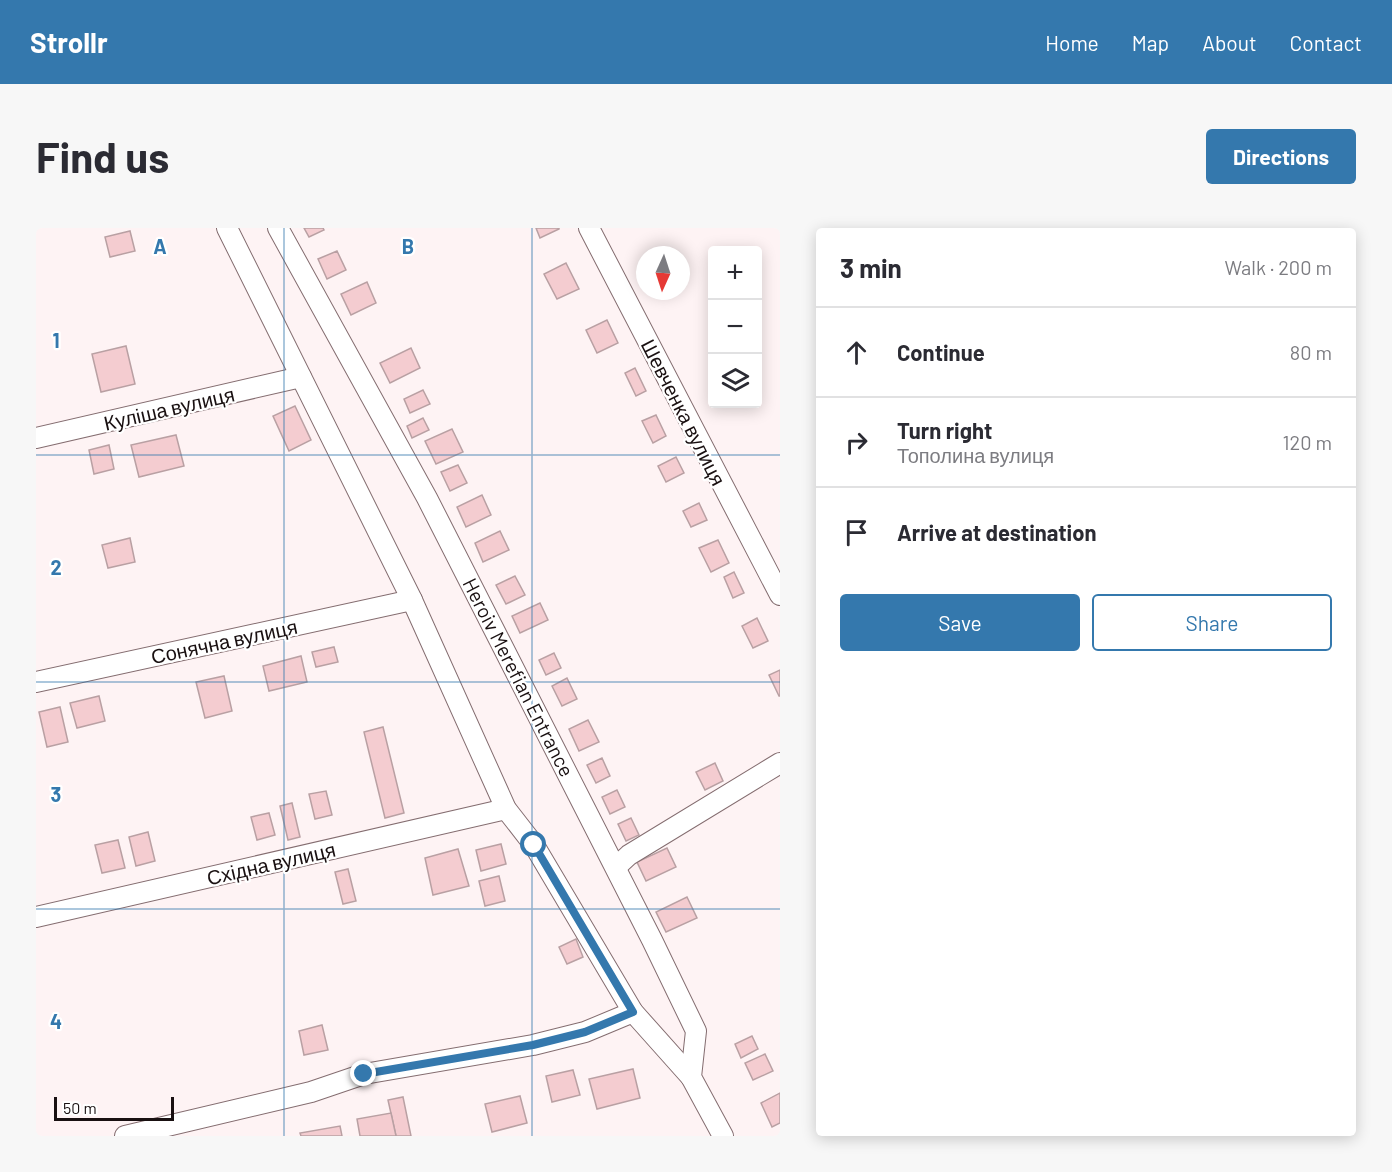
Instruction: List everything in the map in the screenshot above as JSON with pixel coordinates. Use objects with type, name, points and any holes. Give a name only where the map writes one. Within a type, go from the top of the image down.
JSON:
[{"type":"street","points":[[227,228],[412,600],[506,809],[534,845],[633,1012],[691,1077],[723,1136]]},
{"type":"street","name":"Heroiv Merefian Entrance","points":[[278,228],[427,498],[616,867],[696,1031],[691,1077]]},
{"type":"street","name":"Шевченка вулиця","points":[[589,228],[780,596]]},
{"type":"street","name":"Куліша вулиця","points":[[36,438],[301,377]]},
{"type":"street","name":"Сонячна вулиця","points":[[36,682],[412,600]]},
{"type":"street","points":[[616,867],[629,855],[780,763]]},
{"type":"street","name":"Східна вулиця","points":[[36,917],[506,809]]},
{"type":"street","points":[[125,1136],[311,1092],[364,1074],[544,1042],[585,1032],[633,1012]]},
{"type":"building","points":[[304,228],[323,228],[324,230],[309,237]]},
{"type":"building","points":[[536,228],[559,228],[559,229],[540,238]]},
{"type":"building","points":[[130,231],[135,251],[110,257],[105,237]]},
{"type":"building","points":[[337,251],[346,270],[327,279],[318,259]]},
{"type":"building","points":[[566,263],[579,289],[557,299],[544,274]]},
{"type":"building","points":[[367,282],[376,303],[351,315],[341,294]]},
{"type":"building","points":[[607,320],[618,343],[597,353],[586,330]]},
{"type":"building","points":[[126,346],[135,384],[101,392],[92,354]]},
{"type":"building","points":[[411,348],[420,368],[390,383],[380,363]]},
{"type":"building","points":[[635,368],[646,391],[636,396],[625,373]]},
{"type":"building","points":[[423,390],[430,404],[410,413],[404,399]]},
{"type":"building","points":[[295,406],[311,440],[289,451],[273,416]]},
{"type":"building","points":[[656,415],[666,436],[653,443],[642,421]]},
{"type":"building","points":[[423,418],[429,430],[412,438],[407,426]]},
{"type":"building","points":[[452,429],[463,452],[436,464],[425,441]]},
{"type":"building","points":[[176,435],[184,466],[139,477],[131,445]]},
{"type":"building","points":[[109,445],[114,469],[94,474],[89,450]]},
{"type":"building","points":[[676,457],[684,473],[666,482],[658,466]]},
{"type":"building","points":[[458,465],[467,483],[450,491],[441,472]]},
{"type":"building","points":[[482,495],[491,515],[466,527],[457,507]]},
{"type":"building","points":[[699,503],[707,520],[691,527],[683,511]]},
{"type":"building","points":[[500,531],[509,550],[483,562],[475,543]]},
{"type":"building","points":[[130,538],[135,562],[108,568],[102,545]]},
{"type":"building","points":[[718,540],[729,563],[711,572],[699,548]]},
{"type":"building","points":[[734,572],[744,593],[733,598],[724,577]]},
{"type":"building","points":[[515,576],[525,595],[506,604],[496,585]]},
{"type":"building","points":[[540,603],[548,620],[520,633],[512,616]]},
{"type":"building","points":[[757,618],[768,641],[753,648],[742,626]]},
{"type":"building","points":[[334,647],[338,662],[316,667],[312,652]]},
{"type":"building","points":[[554,653],[561,668],[546,675],[539,660]]},
{"type":"building","points":[[301,656],[307,682],[269,691],[263,666]]},
{"type":"building","points":[[780,670],[780,696],[779,696],[769,675]]},
{"type":"building","points":[[224,676],[232,711],[205,718],[196,682]]},
{"type":"building","points":[[567,678],[577,699],[562,706],[552,686]]},
{"type":"building","points":[[99,696],[105,721],[77,728],[70,703]]},
{"type":"building","points":[[60,707],[68,742],[47,747],[39,712]]},
{"type":"building","points":[[588,720],[599,742],[579,751],[569,729]]},
{"type":"building","points":[[383,727],[404,813],[385,818],[364,732]]},
{"type":"building","points":[[602,758],[610,776],[596,783],[587,765]]},
{"type":"building","points":[[715,763],[723,781],[705,790],[696,772]]},
{"type":"building","points":[[617,790],[625,807],[610,814],[602,797]]},
{"type":"building","points":[[326,791],[332,815],[315,819],[309,794]]},
{"type":"building","points":[[292,803],[300,837],[288,840],[280,806]]},
{"type":"building","points":[[269,813],[275,835],[257,840],[251,817]]},
{"type":"building","points":[[631,818],[639,835],[626,841],[618,824]]},
{"type":"building","points":[[148,832],[155,861],[136,866],[129,837]]},
{"type":"building","points":[[118,840],[125,868],[102,873],[95,845]]},
{"type":"building","points":[[501,844],[506,864],[481,871],[476,850]]},
{"type":"building","points":[[667,848],[676,867],[646,881],[637,862]]},
{"type":"building","points":[[458,849],[469,886],[433,895],[425,858]]},
{"type":"building","points":[[348,869],[356,901],[343,904],[335,872]]},
{"type":"building","points":[[499,876],[505,901],[485,906],[479,881]]},
{"type":"building","points":[[687,897],[697,918],[666,932],[656,912]]},
{"type":"building","points":[[576,939],[583,957],[567,964],[559,947]]},
{"type":"building","points":[[322,1025],[328,1050],[304,1055],[299,1031]]},
{"type":"building","points":[[752,1036],[758,1049],[741,1058],[735,1044]]},
{"type":"building","points":[[765,1054],[773,1071],[753,1080],[745,1063]]},
{"type":"building","points":[[633,1069],[640,1098],[597,1109],[589,1079]]},
{"type":"building","points":[[573,1070],[580,1095],[552,1102],[546,1076]]},
{"type":"building","points":[[780,1093],[780,1123],[772,1127],[761,1103]]},
{"type":"building","points":[[520,1096],[527,1123],[492,1132],[485,1104]]},
{"type":"building","points":[[403,1097],[411,1136],[396,1136],[388,1100]]},
{"type":"building","points":[[391,1113],[396,1136],[360,1136],[357,1119]]},
{"type":"building","points":[[340,1126],[342,1136],[301,1136],[300,1133]]},
{"type":"route","points":[[364,1074],[533,1045],[585,1032],[633,1012],[534,845]]}]
